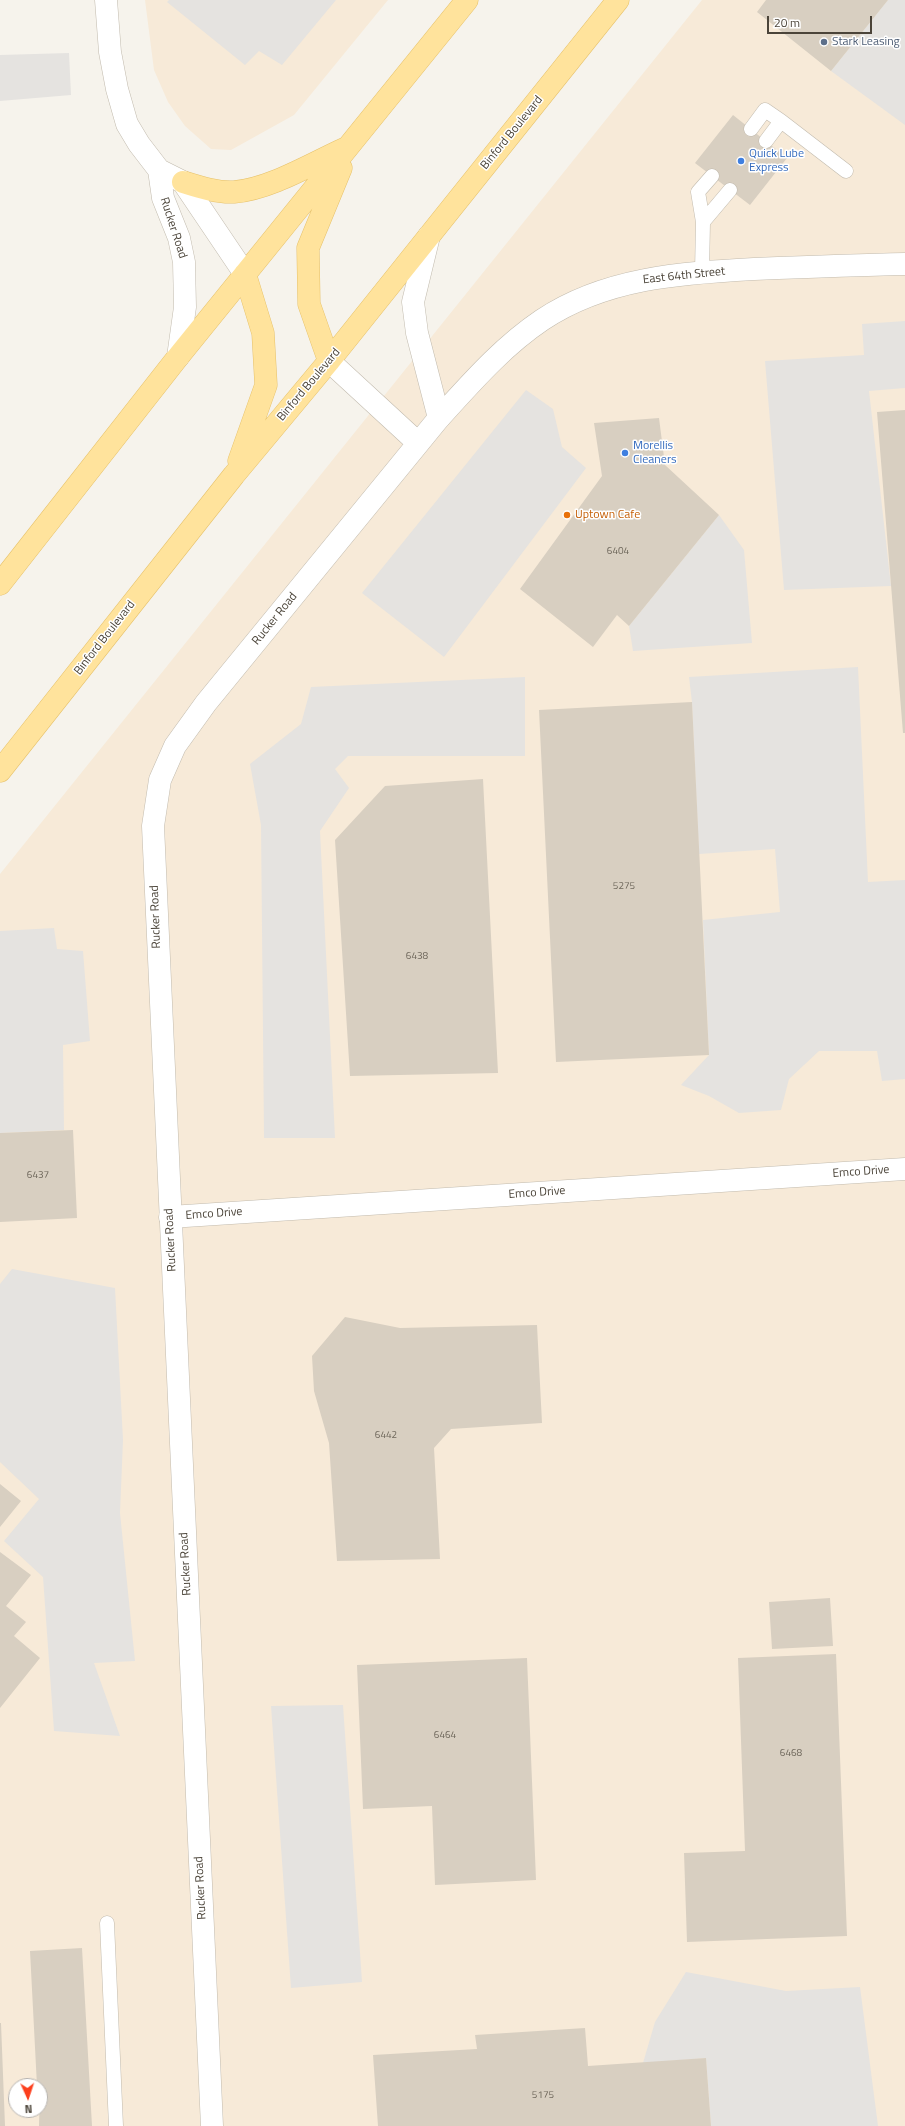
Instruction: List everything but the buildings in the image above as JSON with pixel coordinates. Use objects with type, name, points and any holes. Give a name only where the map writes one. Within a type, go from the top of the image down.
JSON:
[{"type":"main road","points":[[0,584],[178,357],[467,0]]},
{"type":"main road","name":"Binford Boulevard","points":[[0,771],[234,475],[329,361],[618,0]]},
{"type":"main road","points":[[182,182],[210,190],[233,192],[257,188],[349,147]]},
{"type":"main road","points":[[329,361],[309,304],[308,248],[349,147]]},
{"type":"main road","points":[[234,475],[266,386],[263,333],[245,274]]},
{"type":"street","name":"Rucker Road","points":[[106,0],[110,52],[117,89],[125,117],[139,144],[159,170],[182,182],[245,274]]},
{"type":"street","name":"Rucker Road","points":[[159,170],[163,198],[179,238],[184,262],[185,307],[178,357]]},
{"type":"street","points":[[429,236],[413,302],[417,333],[439,418]]},
{"type":"street","name":"East 64th Street","points":[[439,418],[489,363],[542,320],[586,298],[633,282],[666,275],[702,272],[905,264]]},
{"type":"street","points":[[329,361],[418,443]]},
{"type":"street","name":"Rucker Road","points":[[212,2126],[153,826],[160,780],[175,746],[206,703],[439,418]]},
{"type":"street","name":"Emco Drive","points":[[170,1217],[905,1169]]},
{"type":"lane","points":[[751,129],[765,110],[846,171]]},
{"type":"lane","points":[[766,141],[781,121]]},
{"type":"lane","points":[[702,272],[703,222],[698,192],[712,176]]},
{"type":"lane","points":[[703,222],[730,190]]},
{"type":"lane","points":[[108,1923],[116,2126]]},
{"type":"shaded area","points":[[145,0],[388,0],[294,115],[231,150],[211,149],[185,126],[168,102],[154,70]]},
{"type":"shaded area","points":[[169,0],[336,0],[282,65],[259,51],[245,65],[167,2]]},
{"type":"shaded area","points":[[702,0],[905,0],[905,2126],[0,2126],[0,874]]},
{"type":"shaded area","points":[[888,0],[905,0],[905,125],[831,71]]},
{"type":"shaded area","points":[[69,53],[71,95],[0,101],[0,55]]},
{"type":"shaded area","points":[[905,321],[905,388],[869,391],[891,586],[784,590],[765,361],[864,355],[862,324]]},
{"type":"shaded area","points":[[526,390],[553,409],[562,447],[586,468],[444,657],[362,593]]},
{"type":"shaded area","points":[[719,515],[744,550],[752,643],[633,651],[629,626]]},
{"type":"shaded area","points":[[858,667],[868,882],[905,880],[905,1079],[882,1081],[877,1051],[819,1051],[789,1079],[781,1110],[739,1113],[709,1096],[681,1085],[709,1055],[703,920],[780,912],[775,849],[699,854],[692,702],[689,677]]},
{"type":"shaded area","points":[[525,677],[525,756],[348,756],[335,769],[349,788],[320,831],[335,1138],[264,1138],[261,825],[250,764],[301,724],[311,687]]},
{"type":"shaded area","points":[[54,928],[57,949],[83,951],[90,1041],[63,1045],[64,1130],[0,1133],[0,931]]},
{"type":"shaded area","points":[[12,1269],[115,1288],[123,1440],[120,1513],[135,1661],[94,1663],[120,1736],[54,1731],[43,1577],[4,1541],[39,1499],[0,1462],[0,1284]]},
{"type":"shaded area","points":[[343,1705],[362,1982],[291,1988],[271,1706]]},
{"type":"shaded area","points":[[686,1972],[786,1991],[860,1987],[878,2126],[711,2126],[706,2058],[643,2063],[655,2022]]},
{"type":"place","name":"Stark Leasing","points":[[824,42]]},
{"type":"place","name":"Quick Lube Express","points":[[741,161]]},
{"type":"place","name":"Morellis Cleaners","points":[[625,453]]},
{"type":"place","name":"Uptown Cafe","points":[[567,515]]}]
